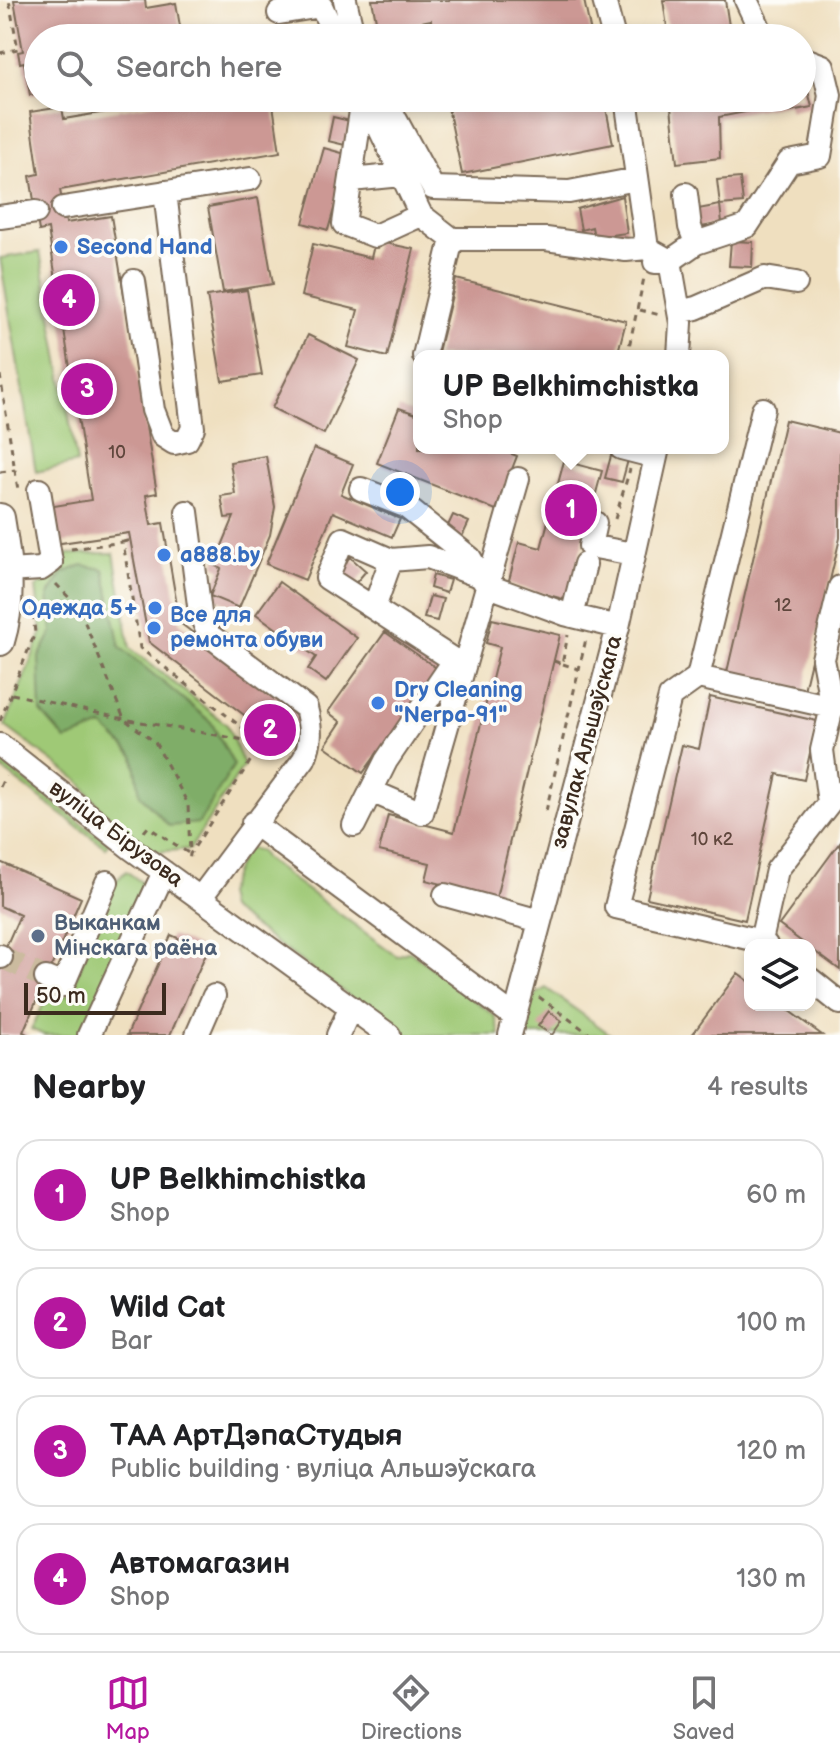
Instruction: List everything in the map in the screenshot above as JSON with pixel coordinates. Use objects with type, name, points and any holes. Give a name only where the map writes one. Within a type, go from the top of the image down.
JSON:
[{"type":"main road","points":[[0,518],[8,571],[8,606],[0,641]]},
{"type":"street","points":[[345,0],[351,24]]},
{"type":"street","points":[[604,0],[610,24]]},
{"type":"street","points":[[746,0],[757,24]]},
{"type":"street","points":[[279,13],[321,6],[329,24]]},
{"type":"street","points":[[371,112],[421,215],[452,239],[546,239],[617,247],[670,261],[696,243],[747,226],[789,162],[820,156],[830,95],[823,66],[816,63]]},
{"type":"street","points":[[362,112],[344,224],[375,236],[421,215]]},
{"type":"street","points":[[392,112],[433,188],[569,192],[637,179]]},
{"type":"street","points":[[628,112],[645,255]]},
{"type":"street","points":[[351,180],[402,175]]},
{"type":"street","points":[[63,208],[250,179]]},
{"type":"street","points":[[134,281],[153,410],[163,436],[174,443],[187,440],[193,428],[165,192]]},
{"type":"street","points":[[686,194],[690,227],[696,243]]},
{"type":"street","points":[[0,217],[36,212]]},
{"type":"street","points":[[425,350],[452,239]]},
{"type":"street","points":[[670,261],[679,312],[679,350]]},
{"type":"street","points":[[679,312],[696,308],[765,278],[796,283]]},
{"type":"street","points":[[748,939],[616,907],[670,697],[698,677],[763,409]]},
{"type":"street","name":"завулак Альшэўскага","points":[[512,1026],[618,627],[633,554],[642,454]]},
{"type":"street","points":[[371,791],[422,813],[458,663],[482,580],[518,479]]},
{"type":"street","points":[[361,489],[405,506],[470,558],[482,580]]},
{"type":"street","points":[[8,571],[45,561],[39,490]]},
{"type":"street","points":[[187,512],[200,613],[209,635],[306,708],[311,724],[310,742],[304,759],[194,892]]},
{"type":"street","points":[[595,523],[590,546],[633,554]]},
{"type":"street","points":[[458,663],[327,578],[343,539],[391,560],[428,557],[581,618],[618,627]]},
{"type":"street","points":[[374,608],[391,560]]},
{"type":"street","points":[[581,618],[585,564]]},
{"type":"street","points":[[765,939],[777,870],[835,796],[822,750],[832,707],[823,659],[840,587]]},
{"type":"street","points":[[354,825],[386,761],[458,663]]},
{"type":"street","points":[[698,677],[832,707]]},
{"type":"street","name":"вуліца Бірузова","points":[[0,745],[164,872],[389,1035]]},
{"type":"street","points":[[253,823],[512,1026]]},
{"type":"street","points":[[89,1035],[164,872]]},
{"type":"street","points":[[46,978],[63,985],[107,882]]},
{"type":"street","points":[[445,895],[540,921]]},
{"type":"street","points":[[816,984],[840,1003]]},
{"type":"street","points":[[197,1035],[214,996]]},
{"type":"street","points":[[338,1035],[351,1007]]},
{"type":"path","points":[[0,53],[18,49],[20,45],[9,0]]},
{"type":"path","points":[[624,350],[645,287],[645,255]]},
{"type":"path","points":[[607,550],[641,454]]},
{"type":"path","points":[[0,472],[15,470]]},
{"type":"path","points":[[131,540],[45,561],[79,608],[124,719],[155,742],[188,804],[194,892]]},
{"type":"path","points":[[123,542],[140,648],[262,743]]},
{"type":"path","points":[[562,664],[581,618]]},
{"type":"path","points":[[543,824],[578,669],[581,618]]},
{"type":"path","points":[[554,661],[578,669]]},
{"type":"path","points":[[12,694],[124,719],[262,743]]},
{"type":"path","points":[[190,854],[268,733]]},
{"type":"path","points":[[0,787],[5,776]]},
{"type":"path","points":[[523,985],[591,1035]]},
{"type":"green space","points":[[40,252],[77,463],[36,472],[0,258]]},
{"type":"green space","points":[[114,553],[130,648],[227,725],[244,765],[190,849],[156,852],[103,811],[79,781],[5,726],[42,632],[36,588],[68,554]]},
{"type":"green space","points":[[82,565],[104,569],[120,647],[211,722],[234,765],[199,823],[169,826],[140,795],[134,756],[103,726],[66,740],[41,712],[39,657],[52,632],[48,596],[63,573]]},
{"type":"green space","points":[[0,762],[108,843],[106,848],[0,768]]},
{"type":"green space","points":[[244,849],[260,851],[265,859],[397,956],[410,951],[495,1016],[500,1035],[403,1035],[229,909],[226,894]]},
{"type":"green space","points":[[126,871],[148,887],[82,1035],[44,1035],[31,1029],[47,997],[69,995],[114,883]]},
{"type":"green space","points":[[546,988],[611,1035],[520,1035],[529,999]]},
{"type":"building","points":[[14,0],[145,0],[146,8],[176,3],[180,24],[24,24],[24,62],[20,63],[18,52],[23,51]]},
{"type":"building","points":[[372,0],[584,0],[589,24],[432,24],[431,20],[412,24],[377,24]]},
{"type":"building","points":[[663,0],[725,0],[729,24],[667,24]]},
{"type":"building","points":[[30,112],[63,112],[64,119],[105,112],[274,112],[280,152],[60,190],[66,223],[111,216],[157,493],[146,495],[151,525],[163,523],[180,623],[303,716],[282,744],[149,642],[129,533],[54,544],[48,507],[91,500],[48,229],[39,231],[30,176],[39,174]]},
{"type":"building","points":[[449,112],[607,112],[613,144],[462,174]]},
{"type":"building","points":[[672,112],[746,112],[719,117],[720,158],[677,163]]},
{"type":"building","points":[[333,117],[350,121],[345,145],[328,141]]},
{"type":"building","points":[[324,148],[349,155],[328,230],[303,223]]},
{"type":"building","points":[[740,178],[743,203],[720,205],[717,180]]},
{"type":"building","points":[[622,196],[627,233],[594,237],[592,227],[581,230],[577,209]]},
{"type":"building","points":[[258,198],[273,284],[223,292],[208,207]]},
{"type":"building","points":[[720,205],[722,223],[696,228],[693,210]]},
{"type":"building","points":[[375,241],[414,249],[387,357],[348,347],[358,310],[301,296],[313,244],[371,258]]},
{"type":"building","points":[[731,241],[753,242],[752,267],[729,266]]},
{"type":"building","points":[[456,279],[626,321],[619,350],[438,350]]},
{"type":"building","points":[[247,290],[262,375],[222,381],[207,296]]},
{"type":"building","points":[[308,335],[359,360],[324,434],[272,408]]},
{"type":"building","points":[[399,408],[413,413],[413,454],[517,456],[496,510],[377,463]]},
{"type":"building","points":[[785,420],[840,433],[840,538],[804,690],[727,672]]},
{"type":"building","points":[[314,448],[353,464],[341,494],[400,519],[392,537],[333,512],[305,580],[266,564]]},
{"type":"building","points":[[266,456],[275,507],[270,535],[239,608],[210,596],[221,569],[214,565],[234,517],[225,518],[221,496],[235,494],[230,462]]},
{"type":"building","points":[[611,456],[628,460],[622,482],[605,478]]},
{"type":"building","points":[[564,461],[602,471],[567,600],[508,584],[519,542],[541,548]]},
{"type":"building","points":[[453,515],[469,522],[461,539],[445,532]]},
{"type":"building","points":[[350,557],[366,571],[353,586],[337,571]]},
{"type":"building","points":[[433,575],[450,580],[446,593],[430,588]]},
{"type":"building","points":[[279,582],[357,638],[326,682],[308,669],[316,657],[256,614]]},
{"type":"building","points":[[430,596],[443,599],[437,621],[424,618]]},
{"type":"building","points":[[492,619],[560,635],[496,898],[426,880],[430,863],[379,851],[388,815],[454,832],[500,647],[486,643]]},
{"type":"building","name":"Dry Cleaning \"Nerpa-91\"","points":[[385,632],[442,672],[381,759],[376,755],[363,773],[325,746],[341,722],[328,712]]},
{"type":"building","points":[[710,697],[817,721],[804,780],[777,774],[745,920],[647,898],[682,745],[699,749]]},
{"type":"building","points":[[840,842],[840,970],[816,952],[816,939],[798,939],[779,925]]},
{"type":"building","name":"Выканкам Мінскага раёна","points":[[0,862],[81,898],[23,1032],[29,1035],[0,1035],[0,960],[20,915],[0,906]]},
{"type":"building","points":[[171,935],[207,951],[170,1035],[127,1035]]},
{"type":"building","points":[[738,973],[744,978],[744,1011],[789,1011],[822,1035],[692,1035]]},
{"type":"building","points":[[549,1011],[562,1021],[552,1035],[538,1026]]},
{"type":"tunnel","points":[[1,957],[46,978]]},
{"type":"place","name":"Second Hand","points":[[61,247]]},
{"type":"place","name":"Автомагазин","points":[[69,300]]},
{"type":"place","name":"ТАА АртДэпаСтудыя","points":[[87,389]]},
{"type":"place","name":"UP Belkhimchistka","points":[[571,510]]},
{"type":"place","name":"a888.by","points":[[164,555]]},
{"type":"place","name":"Одежда 5+","points":[[155,608]]},
{"type":"place","name":"Все для ремонта обуви","points":[[154,628]]},
{"type":"place","name":"Dry Cleaning \"Nerpa-91\"","points":[[378,703]]},
{"type":"place","name":"Wild Сat","points":[[270,730]]},
{"type":"place","name":"Выканкам Мінскага раёна","points":[[38,936]]}]
